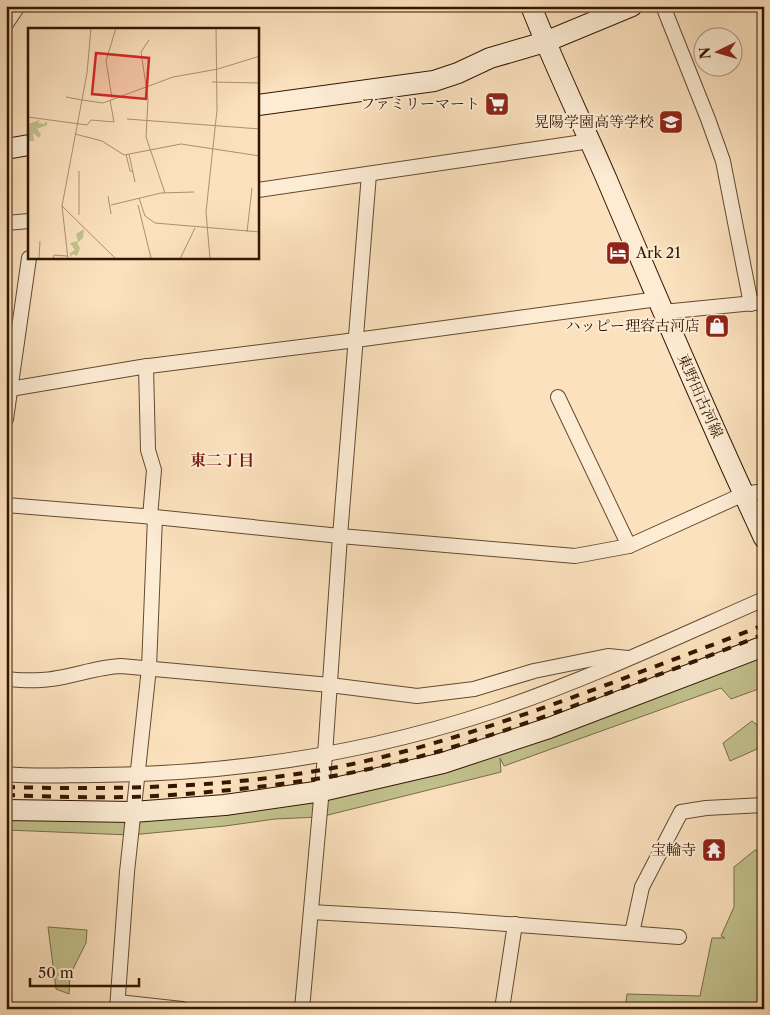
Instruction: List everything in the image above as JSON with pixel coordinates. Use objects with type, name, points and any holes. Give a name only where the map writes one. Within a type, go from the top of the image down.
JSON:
[{"type":"street","points":[[6,24],[18,6]]},
{"type":"street","name":"東野田古河線","points":[[531,6],[660,306],[764,538]]},
{"type":"street","points":[[259,105],[434,81],[458,73],[490,58],[545,42],[632,6]]},
{"type":"street","points":[[10,390],[146,366],[356,340],[660,306],[758,303],[723,161],[663,6]]},
{"type":"street","points":[[259,190],[590,140]]},
{"type":"street","points":[[6,149],[28,145]]},
{"type":"street","points":[[302,1009],[325,755],[340,536],[369,174]]},
{"type":"street","points":[[6,223],[28,221]]},
{"type":"street","points":[[6,419],[29,259]]},
{"type":"street","points":[[146,366],[148,450],[154,470],[149,668],[127,872],[117,1005],[182,1009]]},
{"type":"street","points":[[558,397],[629,546]]},
{"type":"street","points":[[6,505],[575,556],[629,546],[744,494],[764,491]]},
{"type":"street","points":[[6,774],[138,774],[223,769],[325,755],[404,738],[494,711],[597,672],[764,599]]},
{"type":"street","points":[[6,810],[134,812],[225,805],[322,791],[444,763],[549,728],[764,646]]},
{"type":"street","points":[[6,679],[21,681],[43,680],[106,667],[121,666],[417,696],[474,689],[534,670],[608,656],[629,658]]},
{"type":"street","points":[[632,933],[642,887],[681,812],[706,808],[764,805]]},
{"type":"street","points":[[311,912],[679,936]]},
{"type":"street","points":[[502,1009],[515,924]]},
{"type":"green space","points":[[764,652],[764,687],[731,699],[721,688],[504,766],[500,758],[501,772],[320,817],[275,819],[131,835],[6,830],[6,810],[322,791]]},
{"type":"green space","points":[[752,721],[764,730],[764,746],[730,761],[723,743]]},
{"type":"green space","points":[[755,850],[764,852],[764,1009],[625,1009],[627,994],[700,996],[712,938],[725,938],[721,936],[734,907],[734,867]]},
{"type":"green space","points":[[48,927],[87,930],[86,943],[70,975],[69,994],[56,989]]},
{"type":"railway","points":[[6,787],[91,788],[175,786],[259,779],[343,766],[411,750],[511,719],[764,625]]},
{"type":"railway","points":[[6,795],[68,797],[171,795],[276,785],[372,768],[438,751],[503,731],[723,651],[764,634]]},
{"type":"place","name":"ファミリーマート","points":[[497,104]]},
{"type":"place","name":"晃陽学園高等学校","points":[[671,122]]},
{"type":"place","name":"Ark 21","points":[[618,253]]},
{"type":"place","name":"ハッピー理容古河店","points":[[717,326]]},
{"type":"place","name":"宝輪寺","points":[[714,850]]},
{"type":"district","name":"東二丁目","points":[[222,460]]}]
